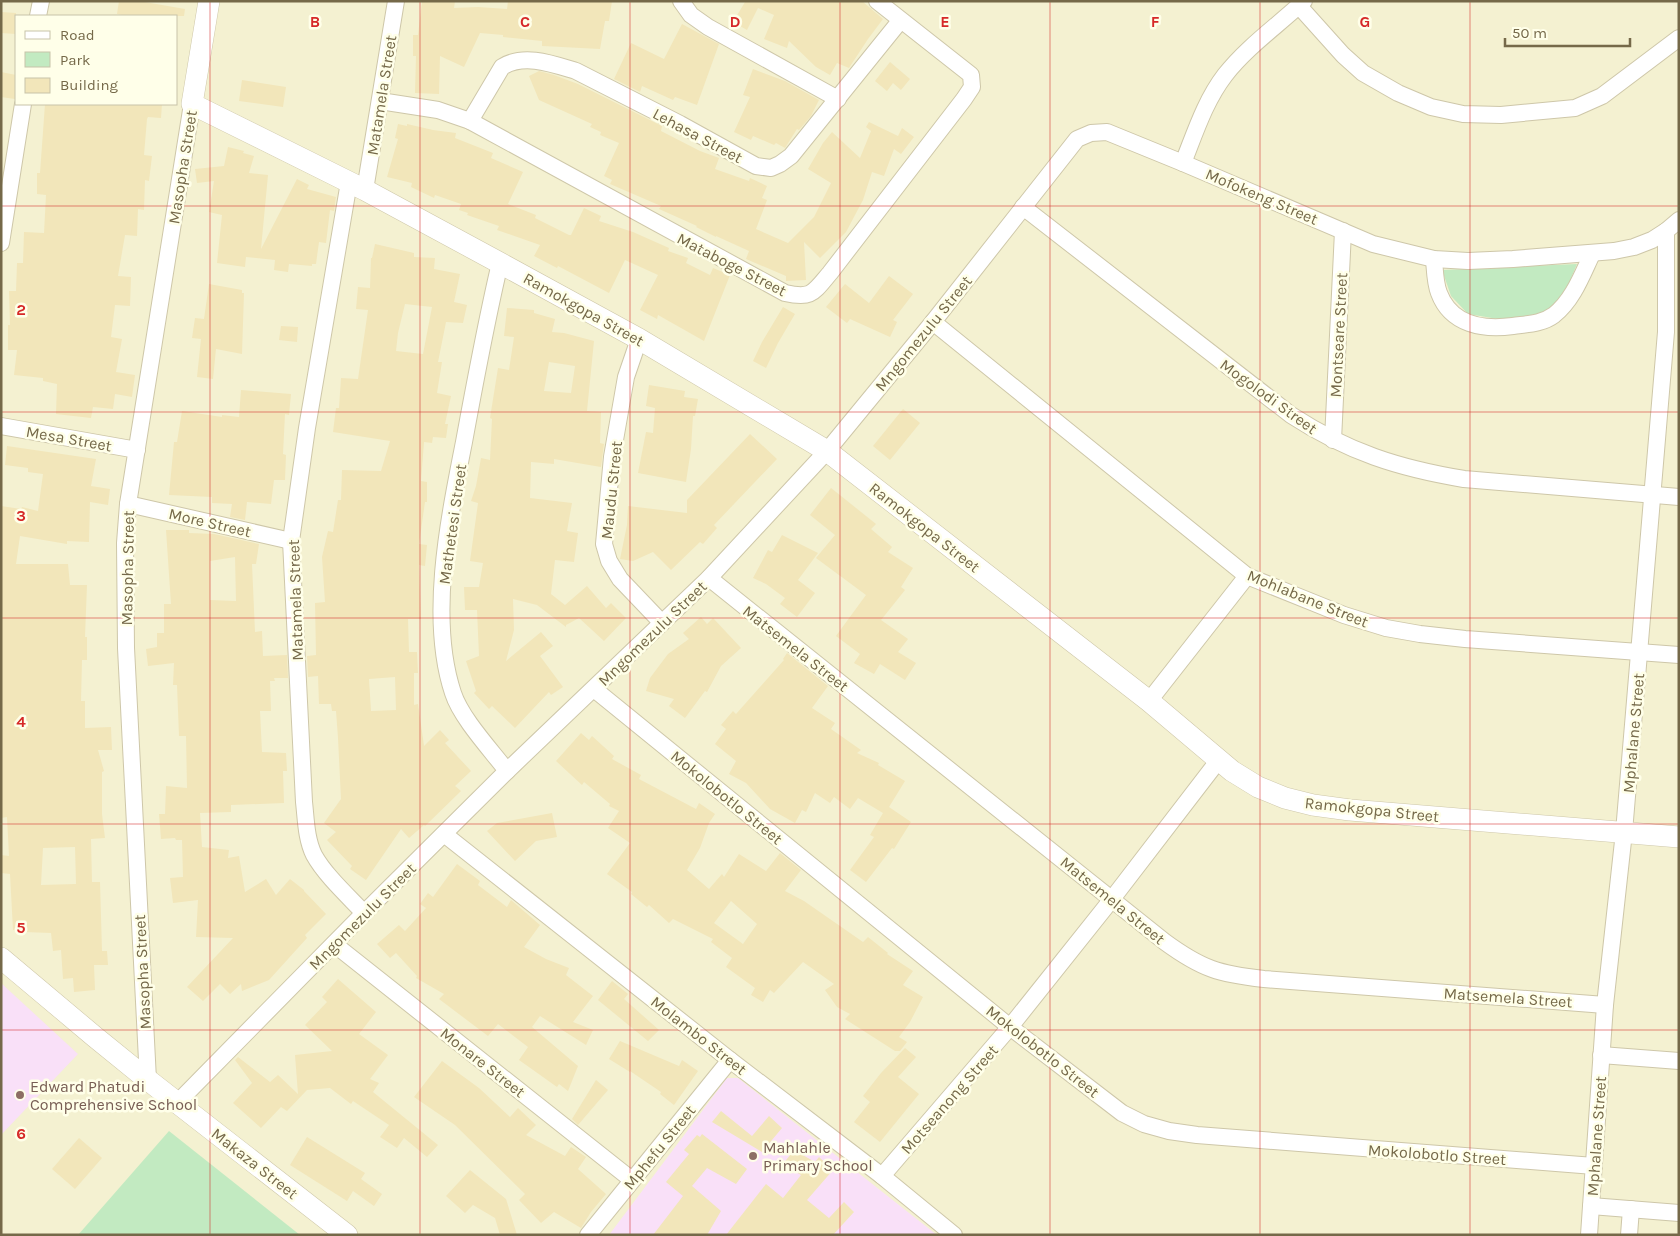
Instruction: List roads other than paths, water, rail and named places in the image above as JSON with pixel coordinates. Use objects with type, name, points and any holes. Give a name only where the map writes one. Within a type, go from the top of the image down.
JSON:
[{"type":"street","points":[[38,15],[41,1]]},
{"type":"street","name":"Masopha Street","points":[[148,1080],[126,638],[125,543],[128,504],[209,1]]},
{"type":"street","name":"Matamela Street","points":[[364,913],[324,870],[314,854],[308,834],[304,802],[291,541],[307,428],[357,186],[380,101],[396,1]]},
{"type":"street","points":[[681,1],[691,15],[708,26],[838,98]]},
{"type":"street","name":"Mataboge Street","points":[[380,101],[438,110],[470,121],[785,293],[803,296],[816,290],[830,273],[972,87],[971,75],[877,1]]},
{"type":"street","points":[[1183,162],[1198,124],[1212,95],[1224,76],[1260,38],[1301,4],[1343,55],[1363,73],[1398,93],[1431,107],[1463,114],[1501,115],[1575,108],[1602,96],[1679,38]]},
{"type":"street","name":"Lehasa Street","points":[[470,121],[502,67],[508,63],[536,61],[576,71],[680,124],[756,166],[772,168],[791,156],[900,21]]},
{"type":"street","name":"Ramokgopa Street","points":[[192,104],[357,186],[500,263],[639,339],[827,451],[1149,701],[1218,761],[1258,787],[1285,798],[1313,805],[1350,810],[1679,837]]},
{"type":"street","points":[[1,243],[23,105]]},
{"type":"street","name":"Mofokeng Street","points":[[1090,133],[1107,132],[1183,162],[1373,244],[1434,259],[1468,261],[1592,254],[1634,247],[1673,226]]},
{"type":"street","name":"Mngomezulu Street","points":[[178,1102],[507,771],[709,578],[827,451],[933,322],[1077,139],[1090,133]]},
{"type":"street","name":"Mogolodi Street","points":[[1023,207],[1291,416],[1333,440],[1397,465],[1464,479],[1679,497]]},
{"type":"street","name":"Mphalane Street","points":[[1589,1235],[1605,1005],[1624,832],[1653,495],[1673,333],[1673,226]]},
{"type":"street","name":"Montseare Street","points":[[1333,440],[1343,231]]},
{"type":"street","points":[[1434,259],[1439,294],[1446,307],[1457,317],[1472,325],[1499,328],[1536,323],[1552,316],[1564,306],[1592,254]]},
{"type":"street","name":"Mathetesi Street","points":[[500,263],[482,339],[456,485],[443,575],[442,614],[448,675],[454,696],[466,717],[507,771]]},
{"type":"street","name":"Mohlabane Street","points":[[933,322],[1246,576],[1344,615],[1386,628],[1466,639],[1679,655]]},
{"type":"street","name":"Maudu Street","points":[[639,339],[626,377],[612,457],[604,544],[609,561],[620,579],[662,623]]},
{"type":"street","name":"Mesa Street","points":[[1,426],[137,450]]},
{"type":"street","name":"More Street","points":[[128,504],[291,541]]},
{"type":"street","points":[[1149,701],[1246,576]]},
{"type":"street","name":"Matsemela Street","points":[[709,578],[1185,957],[1206,968],[1231,975],[1605,1005]]},
{"type":"street","name":"Mokolobotlo Street","points":[[594,689],[1010,1027],[1122,1113],[1144,1124],[1169,1131],[1216,1137],[1594,1166]]},
{"type":"street","name":"Motseanong Street","points":[[882,1176],[1010,1027],[1112,899],[1218,761]]},
{"type":"street","name":"Molambo Street","points":[[444,834],[730,1060],[882,1176],[954,1235]]},
{"type":"street","name":"Monare Street","points":[[334,944],[632,1180]]},
{"type":"street","name":"Makaza Street","points":[[1,958],[148,1080],[347,1235]]},
{"type":"street","points":[[1601,1054],[1679,1062]]},
{"type":"street","name":"Mphefu Street","points":[[588,1235],[730,1060]]},
{"type":"street","points":[[1591,1206],[1679,1213]]},
{"type":"street","points":[[1629,1235],[1630,1209]]},
{"type":"place","name":"Edward Phatudi Comprehensive School","points":[[20,1095]]},
{"type":"place","name":"Mahlahle Primary School","points":[[753,1156]]}]
